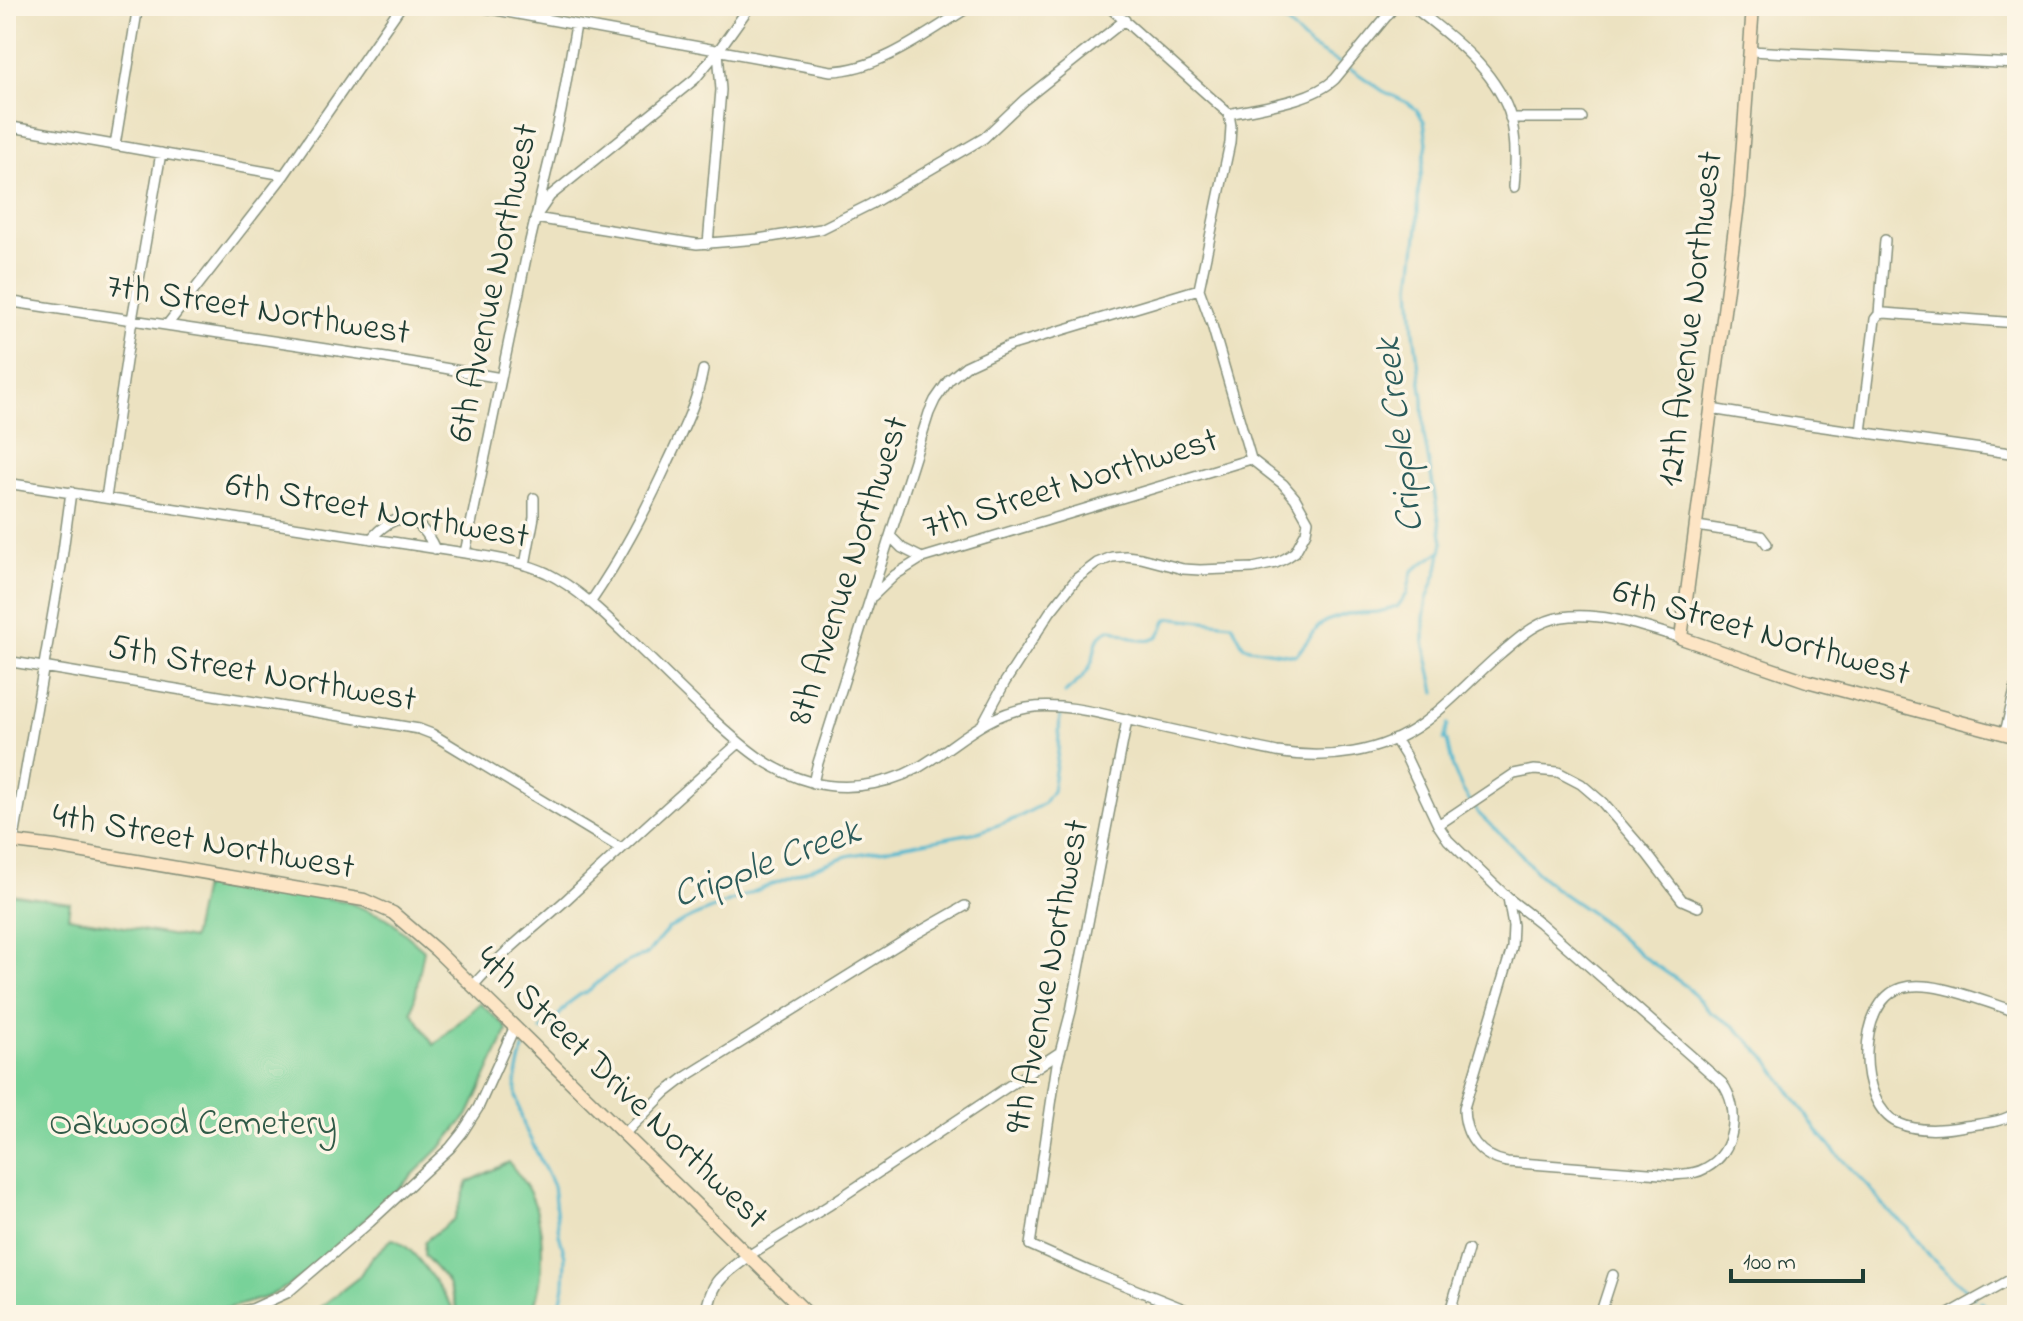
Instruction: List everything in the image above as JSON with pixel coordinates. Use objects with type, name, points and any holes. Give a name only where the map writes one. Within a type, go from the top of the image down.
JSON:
[{"type":"main road","name":"12th Avenue Northwest","points":[[1681,638],[1739,197],[1753,6]]},
{"type":"main road","name":"6th Street Northwest","points":[[1681,638],[1807,681],[2011,735]]},
{"type":"main road","name":"4th Street Northwest","points":[[10,841],[364,900],[388,910]]},
{"type":"main road","name":"4th Street Drive Northwest","points":[[388,910],[403,920],[515,1026],[809,1315]]},
{"type":"street","points":[[115,145],[138,6]]},
{"type":"street","points":[[167,325],[284,175],[401,6]]},
{"type":"street","points":[[474,6],[831,71],[858,68],[895,52],[971,6]]},
{"type":"street","points":[[750,6],[695,79],[550,196],[535,218],[708,244],[815,231],[852,214],[984,138],[1024,100],[1125,20]]},
{"type":"street","points":[[983,723],[1011,671],[1050,612],[1086,570],[1112,557],[1126,556],[1200,570],[1235,570],[1276,563],[1295,552],[1306,532],[1308,521],[1283,484],[1251,459],[1199,289],[1230,143],[1229,114],[1108,6]]},
{"type":"street","points":[[1229,114],[1323,89],[1335,79],[1395,6]]},
{"type":"street","points":[[1412,6],[1475,59],[1496,87],[1510,118],[1515,149],[1514,187]]},
{"type":"street","name":"6th Avenue Northwest","points":[[465,553],[535,218],[561,111],[576,25]]},
{"type":"street","points":[[708,244],[721,90],[718,51]]},
{"type":"street","points":[[1750,51],[2017,64]]},
{"type":"street","points":[[1510,118],[1582,118]]},
{"type":"street","points":[[6,126],[284,175]]},
{"type":"street","points":[[106,498],[161,153]]},
{"type":"street","points":[[1861,432],[1875,319],[1879,314],[1885,240]]},
{"type":"street","name":"8th Avenue Northwest","points":[[813,783],[929,413],[949,380],[966,366],[1009,346],[1199,289]]},
{"type":"street","name":"7th Street Northwest","points":[[6,301],[501,378]]},
{"type":"street","points":[[1879,314],[2017,323]]},
{"type":"street","points":[[590,603],[642,518],[693,409],[703,370]]},
{"type":"street","points":[[1711,409],[2017,454]]},
{"type":"street","name":"7th Street Northwest","points":[[871,598],[895,575],[922,558],[1251,459]]},
{"type":"street","name":"6th Street Northwest","points":[[6,483],[465,553],[525,565],[562,581],[590,603],[739,743],[774,768],[813,783],[838,786],[876,784],[895,778],[929,762],[983,723],[1014,711],[1041,707],[1076,709],[1300,755],[1345,753],[1376,747],[1425,722],[1529,629],[1548,621],[1576,615],[1597,617],[1681,638]]},
{"type":"street","points":[[6,869],[61,566],[71,492]]},
{"type":"street","points":[[525,565],[534,517],[534,498]]},
{"type":"street","points":[[371,539],[382,526],[396,519],[411,521],[428,533],[435,549]]},
{"type":"street","points":[[1697,526],[1761,536],[1767,544]]},
{"type":"street","points":[[890,536],[902,548],[922,558]]},
{"type":"street","name":"5th Street Northwest","points":[[6,661],[419,729],[620,848]]},
{"type":"street","points":[[2011,735],[2017,681]]},
{"type":"street","name":"9th Avenue Northwest","points":[[1127,720],[1048,1115],[1030,1245],[1199,1315]]},
{"type":"street","points":[[1395,739],[1438,825],[1456,849],[1508,898],[1722,1083],[1731,1100],[1734,1118],[1732,1131],[1723,1152],[1709,1166],[1695,1173],[1674,1175],[1507,1162],[1493,1158],[1475,1144],[1468,1131],[1464,1108],[1512,948],[1513,925],[1508,898]]},
{"type":"street","points":[[473,986],[505,952],[739,743]]},
{"type":"street","points":[[1438,825],[1514,774],[1534,770],[1558,772],[1581,784],[1602,802],[1682,900],[1698,907]]},
{"type":"street","points":[[624,1134],[687,1076],[965,906]]},
{"type":"street","points":[[2017,1014],[1936,988],[1921,986],[1899,989],[1887,997],[1871,1024],[1868,1070],[1874,1097],[1886,1115],[1897,1123],[1913,1128],[1958,1128],[2003,1120],[2017,1112]]},
{"type":"street","points":[[221,1315],[252,1309],[287,1293],[450,1148],[473,1117],[515,1026]]},
{"type":"street","points":[[706,1315],[710,1294],[718,1279],[748,1256],[1060,1052]]},
{"type":"street","points":[[1449,1315],[1468,1250]]},
{"type":"street","points":[[1600,1315],[1613,1275]]},
{"type":"street","points":[[1947,1315],[2017,1276]]},
{"type":"green space","name":"Oakwood Cemetery","points":[[205,877],[345,901],[387,918],[424,950],[412,1012],[434,1045],[480,1003],[507,1031],[470,1112],[445,1143],[390,1197],[306,1273],[286,1287],[267,1297],[229,1308],[111,1315],[6,1315],[6,910],[11,894],[70,903],[68,917],[192,939]]},
{"type":"green space","points":[[509,1162],[528,1189],[539,1221],[542,1254],[535,1302],[530,1315],[460,1315],[447,1281],[424,1255],[425,1241],[454,1219],[468,1182]]},
{"type":"green space","points":[[392,1239],[400,1242],[417,1258],[454,1309],[447,1315],[310,1315],[359,1277],[370,1259]]},
{"type":"waterway","name":"Cripple Creek","points":[[1269,6],[1311,47],[1408,103],[1424,121],[1427,143],[1418,191],[1418,227],[1411,285],[1424,435],[1443,542],[1424,618],[1424,642],[1435,692]]},
{"type":"waterway","name":"Cripple Creek","points":[[1065,693],[1087,672],[1097,641],[1104,633],[1111,629],[1141,640],[1152,640],[1160,634],[1167,619],[1232,624],[1243,645],[1294,655],[1326,621],[1347,614],[1397,607],[1407,594],[1412,571],[1441,551]]},
{"type":"waterway","name":"Cripple Creek","points":[[541,1030],[554,1021],[570,1002],[629,961],[647,954],[668,929],[694,916],[847,856],[978,832],[1017,818],[1043,804],[1052,791],[1060,714]]},
{"type":"waterway","points":[[1448,724],[1444,740],[1447,741],[1453,768],[1478,813],[1556,889],[1686,986],[1710,1012],[1734,1026],[1768,1060],[1835,1152],[1885,1208],[1908,1228],[1929,1256],[1974,1297]]},
{"type":"waterway","name":"Cripple Creek","points":[[523,1049],[516,1096],[524,1126],[553,1186],[565,1256],[564,1286],[558,1315]]},
{"type":"waterway","points":[[1980,1301],[1995,1315]]}]
